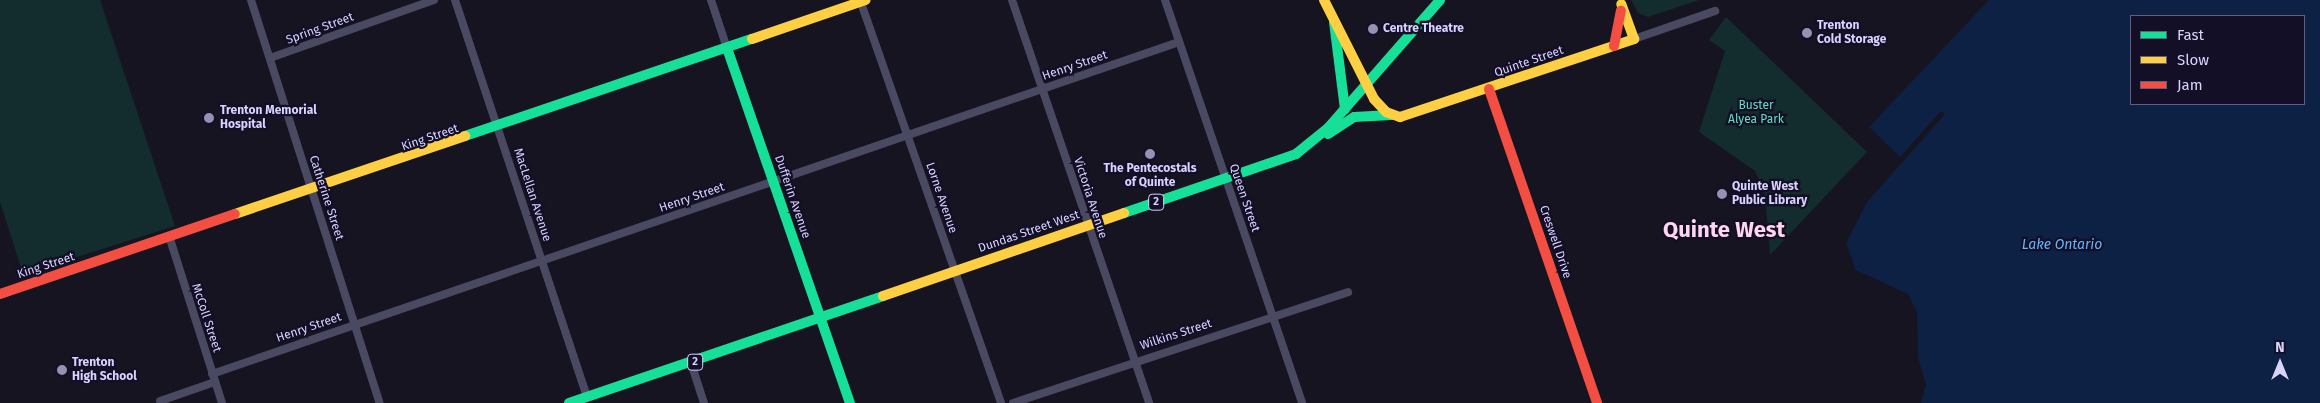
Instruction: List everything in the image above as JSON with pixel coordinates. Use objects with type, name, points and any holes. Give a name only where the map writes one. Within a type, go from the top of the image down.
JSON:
[{"type":"street","name":"Catherine Street","points":[[251,0],[380,403]]},
{"type":"street","name":"Spring Street","points":[[270,58],[434,0]]},
{"type":"street","name":"MacLellan Avenue","points":[[455,0],[587,397]]},
{"type":"street","name":"Dufferin Avenue","points":[[710,0],[850,403]]},
{"type":"street","name":"Victoria Avenue","points":[[1012,0],[1149,403]]},
{"type":"street","name":"Queen Street","points":[[1165,0],[1302,403]]},
{"type":"street","name":"Dundas Street West","points":[[569,403],[1087,225],[1226,180],[1296,154],[1317,140],[1440,0]]},
{"type":"street","name":"King Street","points":[[0,294],[312,191],[862,1]]},
{"type":"street","name":"Lorne Avenue","points":[[862,1],[1001,403]]},
{"type":"street","points":[[1327,2],[1334,22],[1374,99],[1391,115]]},
{"type":"street","points":[[1621,2],[1634,39]]},
{"type":"street","points":[[1614,46],[1621,2]]},
{"type":"street","name":"Quinte Street","points":[[1317,140],[1354,117],[1391,115],[1405,117],[1715,11]]},
{"type":"street","points":[[1334,22],[1345,81],[1345,109]]},
{"type":"street","name":"Henry Street","points":[[212,374],[1179,42]]},
{"type":"street","name":"Creswell Drive","points":[[1489,89],[1597,403]]},
{"type":"street","name":"McColl Street","points":[[170,239],[222,403]]},
{"type":"street","name":"Wilkins Street","points":[[1013,403],[1272,315],[1348,292]]},
{"type":"street","points":[[690,363],[704,403]]},
{"type":"street","points":[[160,401],[215,382]]},
{"type":"green space","points":[[0,0],[100,0],[175,226],[23,274],[0,202]]},
{"type":"green space","points":[[1631,0],[1699,0],[1648,17],[1638,13]]},
{"type":"green space","name":"Buster Alyea Park","points":[[1726,17],[1867,152],[1770,255],[1765,193],[1755,171],[1699,132],[1725,51],[1709,40]]},
{"type":"water","name":"Lake Ontario","points":[[1989,0],[2320,0],[2320,403],[1921,403],[1926,385],[1918,357],[1917,312],[1908,294],[1856,270],[1846,243],[1867,202],[1945,114],[1941,111],[1900,157],[1869,127]]},
{"type":"traffic: fast","points":[[1124,213],[1296,154],[1328,128],[1440,0]]},
{"type":"traffic: fast","points":[[1334,22],[1345,109]]},
{"type":"traffic: fast","points":[[465,136],[752,39]]},
{"type":"traffic: fast","points":[[727,48],[850,403]]},
{"type":"traffic: fast","points":[[1328,134],[1354,117],[1391,115]]},
{"type":"traffic: fast","points":[[569,403],[883,296]]},
{"type":"traffic: slow","points":[[752,39],[866,0]]},
{"type":"traffic: slow","points":[[1324,0],[1374,99],[1386,112],[1400,117],[1634,39],[1621,4]]},
{"type":"traffic: slow","points":[[235,214],[465,136]]},
{"type":"traffic: slow","points":[[883,296],[1124,213]]},
{"type":"traffic: jam","points":[[1614,46],[1621,11]]},
{"type":"traffic: jam","points":[[1489,89],[1597,403]]},
{"type":"traffic: jam","points":[[0,294],[235,214]]},
{"type":"place","name":"Centre Theatre","points":[[1373,29]]},
{"type":"place","name":"Trenton Cold Storage","points":[[1807,33]]},
{"type":"place","name":"Trenton Memorial Hospital","points":[[209,118]]},
{"type":"place","name":"The Pentecostals of Quinte","points":[[1150,154]]},
{"type":"place","name":"Quinte West Public Library","points":[[1722,194]]},
{"type":"place","name":"Trenton High School","points":[[62,370]]},
{"type":"district","name":"Quinte West","points":[[1724,230]]}]
